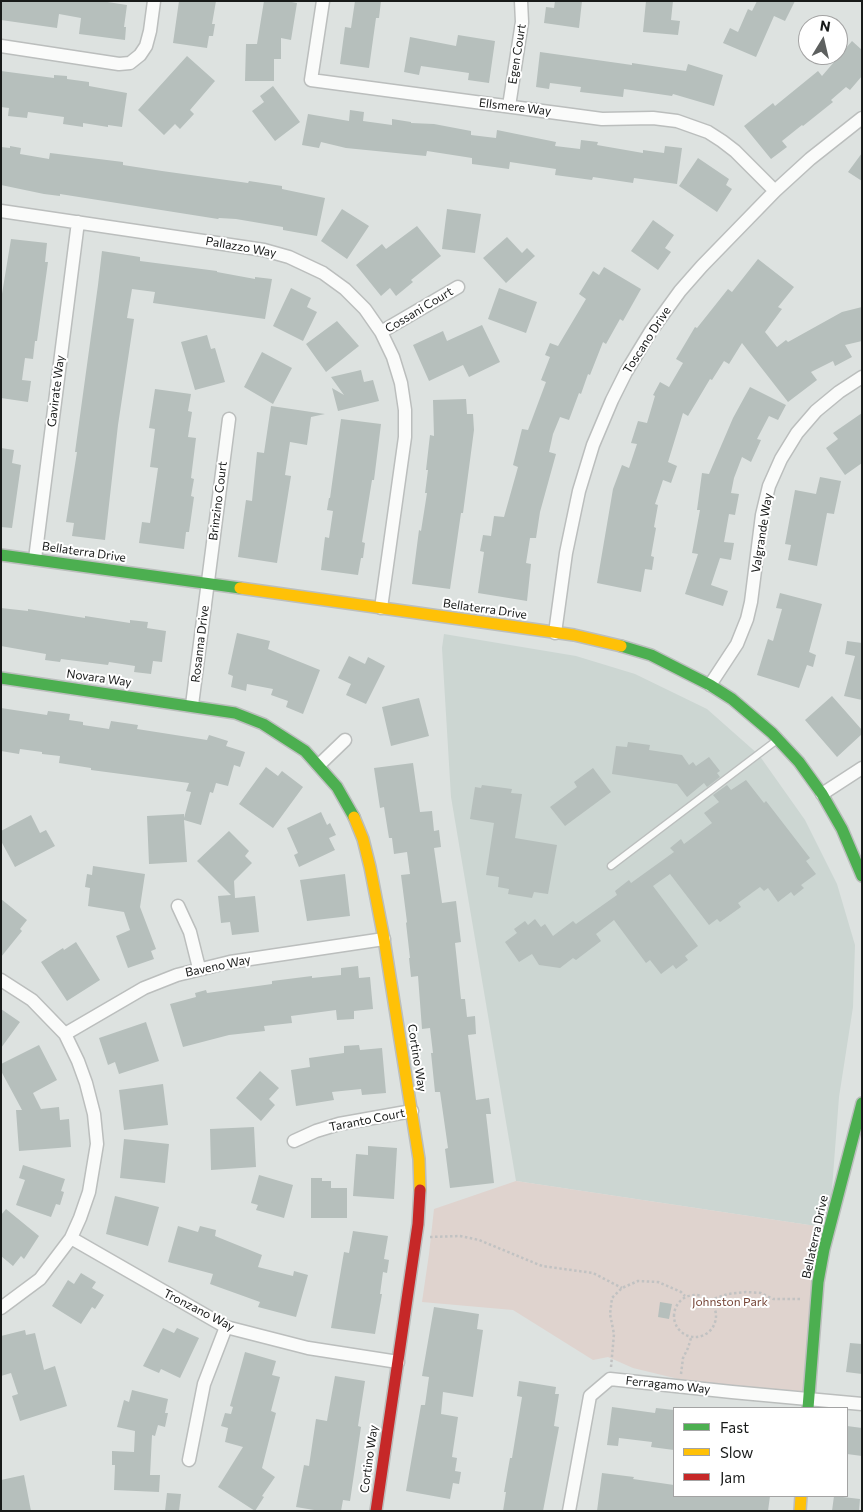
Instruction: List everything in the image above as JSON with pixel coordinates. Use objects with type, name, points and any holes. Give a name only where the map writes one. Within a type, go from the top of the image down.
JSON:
[{"type":"street","points":[[1,46],[119,64],[130,63],[140,56],[146,46],[154,1]]},
{"type":"street","name":"Ellsmere Way","points":[[323,1],[311,80],[602,119],[653,118],[678,121],[715,136],[735,151],[775,191]]},
{"type":"street","name":"Egen Court","points":[[509,106],[522,22],[521,1]]},
{"type":"street","name":"Toscano Drive","points":[[555,633],[567,546],[579,491],[593,445],[626,372],[651,331],[680,291],[702,266],[775,191],[810,159],[862,118]]},
{"type":"street","name":"Pallazzo Way","points":[[1,211],[264,250],[289,256],[323,273],[346,289],[365,309],[381,332],[393,357],[401,383],[405,419],[405,437],[381,608]]},
{"type":"street","name":"Gavirate Way","points":[[34,559],[78,222]]},
{"type":"street","name":"Cossani Court","points":[[381,332],[458,287]]},
{"type":"street","name":"Valgrande Way","points":[[710,684],[737,644],[747,619],[751,602],[762,515],[770,486],[781,459],[797,433],[816,411],[839,392],[862,377]]},
{"type":"street","name":"Brinzino Court","points":[[208,584],[229,419]]},
{"type":"street","name":"Bellaterra Drive","points":[[1,555],[555,633],[600,640],[626,647],[675,666],[710,684],[753,715],[778,739],[799,762],[822,794],[842,829],[862,876]]},
{"type":"street","name":"Rosanna Drive","points":[[192,705],[208,584]]},
{"type":"street","name":"Novara Way","points":[[1,678],[192,705]]},
{"type":"street","name":"Cortino Way","points":[[192,705],[235,713],[263,724],[296,746],[319,765],[348,804],[364,839],[384,939],[419,1159],[420,1185],[416,1238],[376,1511]]},
{"type":"street","points":[[319,765],[345,740]]},
{"type":"street","points":[[822,794],[862,768]]},
{"type":"street","points":[[178,906],[190,932],[199,968]]},
{"type":"street","name":"Baveno Way","points":[[65,1034],[144,988],[199,968],[384,939]]},
{"type":"street","points":[[1,980],[32,1000],[65,1034],[86,1083],[94,1114],[97,1144],[89,1192],[71,1238],[40,1278],[1,1308]]},
{"type":"street","name":"Bellaterra Drive","points":[[808,1403],[817,1300],[824,1249],[861,1109]]},
{"type":"street","name":"Taranto Court","points":[[294,1141],[316,1131],[339,1124],[412,1112]]},
{"type":"street","name":"Tronzano Way","points":[[71,1238],[181,1303],[226,1327],[308,1348],[398,1362]]},
{"type":"street","points":[[189,1460],[204,1384],[226,1327]]},
{"type":"street","name":"Ferragamo Way","points":[[570,1511],[590,1396],[610,1379],[679,1385],[808,1403],[862,1404]]},
{"type":"street","points":[[800,1511],[801,1497]]},
{"type":"lane","points":[[611,866],[778,739]]},
{"type":"path","points":[[416,1238],[460,1236],[479,1240],[542,1266],[593,1273],[622,1288]]},
{"type":"path","points":[[610,1379],[614,1334],[610,1314],[612,1298],[622,1288],[638,1281],[658,1282],[685,1296]]},
{"type":"path","points":[[710,1300],[715,1310],[715,1324],[708,1334],[691,1338],[681,1333],[674,1322],[674,1310],[685,1296],[697,1295],[710,1300],[728,1294],[746,1292],[761,1293],[774,1299],[817,1300]]},
{"type":"path","points":[[679,1385],[683,1358],[691,1338]]},
{"type":"shaded area","points":[[444,634],[576,656],[635,674],[707,709],[759,755],[805,820],[837,884],[855,945],[853,1007],[839,1097],[829,1228],[516,1181],[451,797],[442,648]]},
{"type":"green space","name":"Johnston Park","points":[[516,1181],[829,1228],[808,1399],[732,1392],[633,1368],[608,1357],[593,1360],[513,1310],[422,1302],[434,1209]]},
{"type":"building","points":[[1,1],[101,1],[127,5],[124,27],[126,27],[125,40],[79,34],[81,18],[59,14],[57,28],[1,20]]},
{"type":"building","points":[[179,1],[216,1],[212,24],[215,24],[213,36],[209,36],[207,48],[173,43]]},
{"type":"building","points":[[264,1],[297,3],[291,40],[281,38],[281,59],[274,59],[274,81],[245,81],[246,44],[257,44]]},
{"type":"building","points":[[355,1],[381,1],[379,18],[376,18],[369,68],[340,64],[345,27],[351,28]]},
{"type":"building","points":[[555,1],[582,1],[579,28],[544,23],[546,7],[554,8]]},
{"type":"building","points":[[646,1],[673,1],[671,20],[680,21],[678,35],[643,32]]},
{"type":"building","points":[[757,1],[795,1],[785,21],[774,16],[756,57],[723,43],[730,28],[738,32],[748,9],[752,11]]},
{"type":"building","points":[[458,35],[495,41],[489,83],[468,80],[469,73],[421,66],[419,75],[404,72],[410,37],[456,46]]},
{"type":"building","points":[[852,41],[862,50],[862,76],[850,90],[846,87],[831,100],[833,102],[782,141],[787,147],[771,159],[744,126],[773,103],[775,106],[818,71],[822,76],[831,65],[848,65],[848,46]]},
{"type":"building","points":[[540,52],[686,71],[688,64],[723,75],[714,106],[673,94],[672,96],[624,89],[623,97],[580,92],[581,87],[550,83],[549,89],[536,87]]},
{"type":"building","points":[[187,56],[215,81],[190,110],[194,114],[180,129],[175,124],[164,135],[138,110]]},
{"type":"building","points":[[1,71],[54,78],[54,75],[67,76],[67,79],[89,82],[89,86],[127,93],[122,127],[83,123],[83,127],[63,124],[64,117],[28,112],[27,118],[8,116],[9,108],[1,107]]},
{"type":"building","points":[[273,86],[300,122],[275,141],[252,111],[264,102],[260,96]]},
{"type":"building","points":[[350,110],[364,112],[363,121],[392,125],[392,119],[411,123],[434,124],[471,131],[471,135],[496,138],[497,130],[556,142],[555,146],[580,149],[581,140],[598,142],[597,145],[643,153],[643,150],[664,153],[665,146],[682,148],[677,184],[634,178],[633,183],[593,177],[592,180],[555,175],[556,169],[510,162],[509,169],[472,164],[472,158],[427,151],[426,156],[346,148],[321,142],[319,148],[302,145],[308,114],[349,121]]},
{"type":"building","points":[[10,146],[21,148],[20,154],[49,159],[50,153],[123,162],[123,165],[162,171],[282,186],[282,189],[325,198],[317,236],[283,230],[283,227],[236,219],[218,219],[60,194],[60,196],[44,194],[1,185],[1,147],[10,148]]},
{"type":"building","points":[[862,153],[862,181],[848,172]]},
{"type":"building","points":[[698,158],[729,179],[726,185],[732,189],[717,212],[679,186]]},
{"type":"building","points":[[342,209],[369,226],[347,259],[321,241]]},
{"type":"building","points":[[447,209],[481,214],[475,253],[442,249]]},
{"type":"building","points":[[653,220],[674,235],[665,248],[671,252],[658,270],[631,251]]},
{"type":"building","points":[[417,226],[441,256],[411,280],[413,282],[396,296],[390,288],[381,296],[356,265],[382,244],[386,249]]},
{"type":"building","points":[[507,237],[522,253],[527,248],[535,256],[506,283],[483,258]]},
{"type":"building","points":[[11,239],[47,243],[45,262],[48,262],[37,341],[35,341],[33,359],[25,358],[22,380],[31,381],[28,402],[1,398],[1,300]]},
{"type":"building","points":[[102,251],[140,257],[140,261],[217,271],[255,279],[255,277],[272,279],[265,319],[153,303],[155,292],[132,289],[127,318],[134,319],[118,425],[105,540],[72,536],[74,523],[66,522],[77,452],[75,452]]},
{"type":"building","points":[[758,259],[794,287],[778,307],[782,309],[765,332],[777,347],[786,340],[788,342],[842,312],[862,307],[862,341],[845,345],[852,357],[835,366],[833,361],[811,372],[817,380],[788,402],[742,343],[729,364],[724,361],[712,380],[710,379],[688,416],[683,413],[668,462],[677,466],[671,483],[663,480],[655,504],[658,505],[651,556],[654,557],[652,570],[645,569],[641,592],[597,583],[613,489],[622,465],[629,468],[637,444],[631,443],[638,421],[647,423],[655,396],[653,395],[660,382],[669,387],[683,363],[676,359],[695,327],[697,328],[728,289],[732,292]]},
{"type":"building","points":[[604,267],[641,289],[623,321],[620,319],[606,344],[603,342],[590,375],[588,374],[581,394],[579,393],[569,420],[560,417],[553,434],[549,452],[556,454],[540,512],[536,538],[530,538],[526,563],[531,564],[527,601],[478,593],[484,552],[480,551],[483,535],[491,536],[494,516],[504,517],[518,467],[513,465],[522,429],[528,430],[546,382],[541,380],[550,357],[545,355],[550,343],[558,346],[586,299],[579,294],[593,271],[599,275]]},
{"type":"building","points":[[291,288],[311,298],[307,307],[317,312],[303,341],[273,326]]},
{"type":"building","points":[[499,288],[537,302],[526,333],[488,319]]},
{"type":"building","points":[[337,321],[359,346],[326,372],[306,344]]},
{"type":"building","points":[[482,325],[500,362],[469,377],[463,365],[429,381],[413,345],[443,331],[447,341]]},
{"type":"building","points":[[207,335],[211,349],[215,348],[225,382],[195,390],[181,342]]},
{"type":"building","points":[[262,352],[292,368],[273,404],[244,387]]},
{"type":"building","points":[[361,370],[364,382],[373,380],[379,401],[338,411],[332,388],[344,395],[331,377]]},
{"type":"building","points":[[750,387],[786,405],[778,420],[769,416],[757,439],[761,440],[751,462],[742,457],[734,478],[731,493],[739,494],[735,515],[729,514],[724,542],[734,543],[731,560],[720,558],[711,585],[728,591],[723,606],[685,594],[698,554],[692,553],[700,510],[697,510],[702,473],[709,474],[733,418]]},
{"type":"building","points":[[155,389],[191,394],[188,411],[192,412],[188,437],[196,438],[191,478],[194,479],[191,496],[194,497],[189,532],[186,532],[184,549],[139,543],[142,522],[150,523],[158,468],[150,467],[155,429],[149,428]]},
{"type":"building","points":[[466,399],[467,414],[473,414],[474,430],[463,513],[461,513],[450,589],[412,584],[419,530],[421,531],[427,493],[425,493],[428,470],[426,470],[430,435],[434,436],[433,400]]},
{"type":"building","points":[[271,406],[325,414],[311,417],[307,445],[290,442],[285,475],[291,476],[277,563],[238,557],[246,500],[252,501],[257,452],[264,453]]},
{"type":"building","points":[[862,413],[862,463],[845,475],[826,448],[838,439],[833,433]]},
{"type":"building","points":[[341,419],[381,424],[374,480],[372,480],[362,542],[365,543],[363,558],[361,558],[358,575],[321,570],[325,537],[329,538],[333,511],[327,510]]},
{"type":"building","points":[[1,448],[14,450],[12,463],[21,465],[12,528],[1,527]]},
{"type":"building","points":[[820,477],[841,481],[834,514],[827,513],[817,566],[788,560],[791,545],[785,544],[795,490],[816,494]]},
{"type":"building","points":[[780,593],[822,604],[809,652],[816,655],[813,667],[807,665],[799,688],[757,675],[768,639],[773,641],[782,609],[776,608]]},
{"type":"building","points":[[1,608],[28,611],[28,609],[130,623],[130,620],[148,622],[147,628],[166,631],[162,662],[153,661],[151,674],[134,672],[135,666],[109,662],[108,665],[61,659],[60,662],[45,660],[46,654],[1,646]]},
{"type":"building","points":[[237,633],[270,641],[268,649],[320,670],[303,714],[286,707],[288,701],[271,695],[273,689],[247,684],[246,691],[231,687],[233,676],[228,674]]},
{"type":"building","points":[[847,641],[862,643],[862,700],[844,696],[855,656],[845,654]]},
{"type":"building","points":[[349,656],[365,664],[368,657],[385,666],[366,704],[346,695],[351,684],[338,678]]},
{"type":"building","points":[[832,696],[862,730],[862,734],[837,757],[805,720]]},
{"type":"building","points":[[419,698],[429,736],[391,746],[382,707]]},
{"type":"building","points":[[1,708],[47,715],[48,711],[70,714],[69,720],[83,722],[83,725],[109,729],[111,721],[138,725],[137,729],[207,740],[209,735],[228,741],[226,746],[245,752],[240,767],[234,765],[228,786],[216,783],[213,793],[210,792],[201,825],[184,820],[187,862],[149,864],[147,816],[184,814],[184,818],[191,792],[186,791],[189,783],[91,770],[91,768],[59,763],[60,756],[42,754],[42,752],[20,749],[19,754],[1,751]]},
{"type":"building","points":[[628,742],[650,745],[649,750],[682,755],[689,765],[693,762],[696,766],[709,757],[720,771],[717,773],[720,777],[707,787],[704,783],[687,797],[677,784],[612,774],[616,746],[627,747]]},
{"type":"building","points":[[413,763],[420,812],[432,811],[434,831],[439,830],[441,847],[434,848],[442,903],[456,901],[461,942],[455,943],[461,999],[465,999],[467,1017],[475,1016],[476,1034],[468,1035],[476,1100],[489,1098],[491,1114],[486,1114],[494,1183],[450,1188],[445,1149],[448,1148],[440,1092],[435,1092],[430,1028],[422,1029],[418,976],[411,977],[401,875],[410,874],[407,852],[394,854],[392,838],[389,838],[384,807],[380,808],[374,768]]},
{"type":"building","points":[[266,767],[278,776],[282,771],[303,787],[273,828],[239,804]]},
{"type":"building","points":[[593,768],[611,792],[565,826],[550,807],[577,787],[574,782]]},
{"type":"building","points":[[746,780],[764,803],[766,801],[810,858],[806,861],[816,874],[801,885],[804,888],[794,896],[791,892],[778,902],[768,888],[764,891],[760,887],[738,903],[741,907],[720,922],[717,919],[709,925],[670,874],[653,886],[698,946],[685,956],[688,960],[676,969],[673,965],[661,974],[650,960],[646,963],[614,920],[596,934],[601,941],[576,960],[573,958],[560,968],[539,965],[532,954],[519,962],[505,942],[517,933],[514,929],[525,921],[528,925],[535,919],[541,927],[545,924],[553,936],[573,921],[576,924],[617,895],[615,891],[629,880],[631,883],[674,852],[670,848],[681,839],[684,844],[712,823],[704,813],[719,802],[713,795],[727,785],[731,790]]},
{"type":"building","points":[[482,785],[512,789],[511,793],[522,794],[515,838],[557,845],[548,894],[534,892],[532,898],[508,894],[509,889],[498,887],[499,877],[486,875],[494,823],[470,819],[475,787],[481,788]]},
{"type":"building","points":[[321,812],[327,825],[330,823],[336,835],[329,838],[335,850],[299,867],[294,855],[298,853],[287,828]]},
{"type":"building","points":[[31,815],[40,833],[46,830],[55,846],[15,867],[1,841],[1,831]]},
{"type":"building","points":[[229,831],[249,851],[245,856],[252,863],[234,881],[235,898],[255,896],[259,932],[232,935],[230,922],[221,923],[218,896],[231,895],[197,861]]},
{"type":"building","points":[[93,866],[145,874],[140,907],[156,949],[151,951],[154,959],[128,968],[116,936],[130,930],[124,912],[88,906],[90,888],[85,887],[87,874],[92,875]]},
{"type":"building","points":[[345,874],[350,916],[307,921],[300,880]]},
{"type":"building","points":[[1,899],[27,920],[20,929],[22,931],[1,957]]},
{"type":"building","points":[[76,942],[100,980],[67,1001],[41,962]]},
{"type":"building","points":[[358,966],[359,978],[370,977],[373,1009],[354,1011],[354,1019],[337,1020],[336,1010],[291,1016],[292,1023],[264,1026],[265,1031],[229,1035],[183,1047],[170,1004],[196,997],[195,993],[206,990],[207,993],[272,984],[272,981],[312,976],[312,978],[341,975],[341,968]]},
{"type":"building","points":[[1,1009],[20,1022],[1,1048]]},
{"type":"building","points":[[146,1022],[159,1061],[119,1074],[115,1062],[108,1065],[99,1038]]},
{"type":"building","points":[[39,1045],[57,1080],[33,1093],[41,1109],[59,1107],[60,1120],[69,1119],[71,1147],[19,1151],[16,1110],[22,1110],[1,1071],[1,1064]]},
{"type":"building","points":[[359,1045],[360,1050],[382,1048],[386,1093],[362,1095],[361,1089],[332,1092],[334,1100],[296,1106],[291,1070],[310,1067],[309,1058],[344,1053],[344,1046]]},
{"type":"building","points":[[260,1071],[279,1088],[269,1099],[275,1105],[261,1121],[236,1098]]},
{"type":"building","points":[[163,1084],[168,1125],[124,1130],[119,1090]]},
{"type":"building","points":[[254,1127],[256,1167],[211,1170],[210,1129]]},
{"type":"building","points":[[124,1139],[169,1144],[165,1183],[120,1178]]},
{"type":"building","points":[[368,1146],[397,1148],[394,1199],[353,1196],[356,1154],[368,1155]]},
{"type":"building","points":[[23,1165],[65,1179],[61,1191],[64,1192],[60,1205],[56,1204],[51,1217],[16,1205],[25,1180],[19,1178]]},
{"type":"building","points":[[259,1175],[293,1185],[284,1218],[256,1210],[258,1205],[251,1203]]},
{"type":"building","points":[[311,1178],[322,1178],[322,1181],[331,1181],[331,1188],[347,1188],[347,1218],[311,1218]]},
{"type":"building","points":[[115,1196],[159,1207],[148,1246],[106,1234]]},
{"type":"building","points":[[6,1209],[39,1236],[24,1259],[21,1256],[13,1266],[1,1256],[1,1215]]},
{"type":"building","points":[[178,1226],[198,1232],[200,1226],[216,1230],[215,1236],[262,1255],[258,1267],[293,1276],[294,1271],[308,1275],[296,1317],[258,1307],[260,1302],[210,1284],[213,1274],[168,1262]]},
{"type":"building","points":[[353,1231],[388,1236],[384,1259],[389,1260],[387,1273],[383,1272],[380,1294],[382,1294],[375,1334],[331,1328],[344,1252],[349,1253]]},
{"type":"building","points":[[81,1273],[96,1282],[92,1288],[104,1295],[95,1309],[92,1307],[81,1324],[52,1306],[68,1280],[74,1284]]},
{"type":"building","points":[[660,1302],[672,1304],[669,1319],[658,1317]]},
{"type":"building","points":[[434,1307],[479,1314],[477,1329],[483,1330],[473,1397],[443,1392],[441,1414],[458,1417],[452,1457],[457,1458],[455,1471],[461,1472],[459,1484],[453,1483],[450,1499],[406,1491],[421,1405],[425,1405],[429,1377],[422,1376]]},
{"type":"building","points":[[163,1328],[174,1333],[177,1328],[199,1338],[180,1378],[161,1369],[159,1373],[143,1366]]},
{"type":"building","points":[[25,1330],[26,1335],[35,1333],[44,1370],[55,1366],[67,1406],[20,1421],[12,1396],[18,1394],[11,1373],[1,1376],[1,1336]]},
{"type":"building","points":[[850,1343],[862,1344],[862,1374],[846,1372]]},
{"type":"building","points":[[245,1352],[276,1361],[272,1375],[280,1377],[271,1411],[276,1413],[262,1468],[275,1477],[262,1496],[264,1497],[255,1511],[218,1487],[243,1447],[225,1442],[228,1428],[221,1426],[225,1413],[231,1414],[233,1407],[230,1406]]},
{"type":"building","points":[[335,1376],[365,1381],[358,1426],[361,1427],[350,1501],[343,1500],[341,1511],[320,1511],[296,1507],[304,1465],[309,1466],[316,1419],[327,1421]]},
{"type":"building","points":[[519,1381],[556,1387],[555,1394],[559,1394],[554,1426],[559,1427],[543,1511],[503,1511],[506,1492],[504,1492],[510,1458],[512,1458],[522,1397],[517,1396]]},
{"type":"building","points":[[132,1390],[168,1399],[165,1427],[158,1425],[155,1436],[152,1435],[150,1475],[160,1475],[159,1492],[114,1490],[115,1465],[112,1465],[112,1451],[134,1452],[135,1431],[117,1427],[124,1400],[129,1402]]},
{"type":"building","points":[[612,1407],[655,1413],[656,1408],[673,1410],[673,1450],[651,1447],[652,1442],[619,1438],[618,1446],[607,1445]]},
{"type":"building","points":[[848,1426],[862,1428],[862,1456],[848,1454]]},
{"type":"building","points":[[602,1473],[673,1485],[673,1497],[770,1497],[768,1511],[597,1511]]},
{"type":"building","points":[[24,1475],[31,1511],[1,1511],[1,1480]]},
{"type":"building","points":[[167,1493],[181,1494],[179,1511],[165,1511]]},
{"type":"building","points":[[834,1497],[860,1499],[859,1511],[832,1511]]},
{"type":"traffic: fast","points":[[1,555],[240,588]]},
{"type":"traffic: fast","points":[[621,646],[651,655],[710,685],[732,699],[772,733],[799,762],[822,794],[842,829],[862,876]]},
{"type":"traffic: fast","points":[[1,678],[235,713],[263,724],[305,751],[337,787],[354,817]]},
{"type":"traffic: fast","points":[[808,1407],[818,1282],[824,1249],[862,1103]]},
{"type":"traffic: slow","points":[[240,588],[574,635],[621,646]]},
{"type":"traffic: slow","points":[[354,817],[363,839],[370,867],[384,939],[419,1159],[420,1190]]},
{"type":"traffic: slow","points":[[800,1511],[801,1497]]},
{"type":"traffic: jam","points":[[376,1511],[418,1224],[420,1190]]}]
